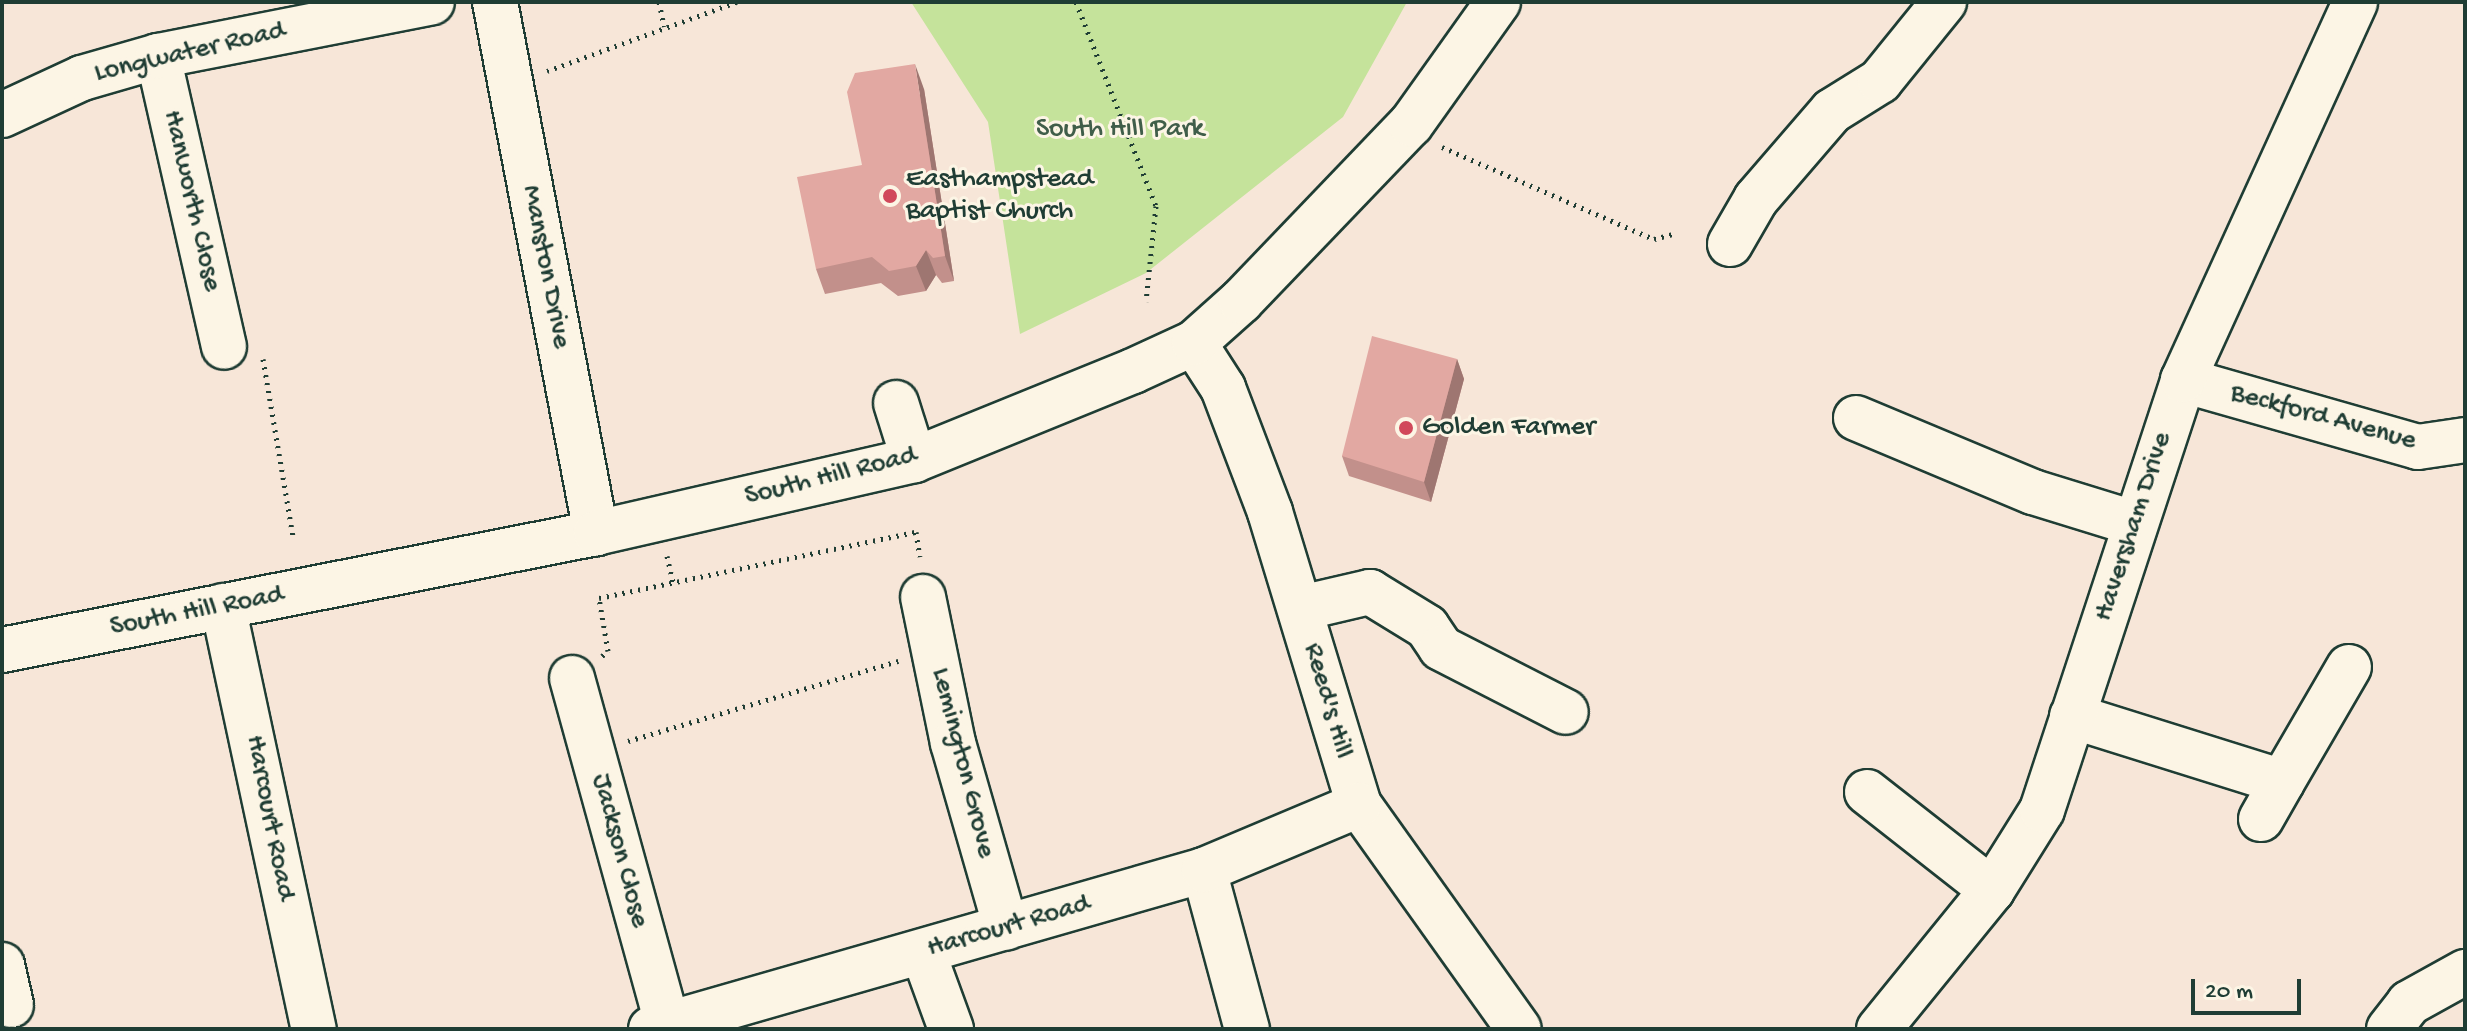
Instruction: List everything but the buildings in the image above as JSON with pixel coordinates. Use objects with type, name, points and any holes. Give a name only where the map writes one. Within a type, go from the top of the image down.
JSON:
[{"type":"street","name":"Longwater Road","points":[[2,115],[82,78],[158,56],[432,2]]},
{"type":"street","name":"Manston Drive","points":[[495,2],[596,533]]},
{"type":"street","name":"South Hill Road","points":[[2,650],[596,533],[914,460],[1194,343],[1332,227],[1411,124],[1498,2]]},
{"type":"street","points":[[1730,244],[1756,199],[1832,111],[1880,81],[1944,2]]},
{"type":"street","name":"Haversham Drive","points":[[1879,1029],[1992,890],[2042,810],[2183,380],[2355,2]]},
{"type":"street","name":"Hanworth Close","points":[[158,56],[224,347]]},
{"type":"street","name":"Reed's Hill","points":[[1194,343],[1223,388],[1301,608],[1359,805],[1519,1029]]},
{"type":"street","name":"Beckford Avenue","points":[[2183,380],[2418,447],[2465,440]]},
{"type":"street","points":[[896,403],[914,460]]},
{"type":"street","points":[[1856,418],[2033,492],[2134,523]]},
{"type":"street","points":[[1301,608],[1370,592],[1427,627],[1441,648],[1566,712]]},
{"type":"street","name":"Lemington Grove","points":[[923,597],[1006,928]]},
{"type":"street","name":"Harcourt Road","points":[[223,606],[314,1029]]},
{"type":"street","points":[[2072,716],[2271,800],[2349,667]]},
{"type":"street","name":"Jackson Close","points":[[572,678],[659,1027]]},
{"type":"street","points":[[1867,792],[1992,890]]},
{"type":"street","name":"Harcourt Road","points":[[659,1027],[1204,870],[1287,829],[1359,805]]},
{"type":"street","points":[[1204,870],[1247,1029]]},
{"type":"street","points":[[923,952],[951,1029]]},
{"type":"street","points":[[2389,1029],[2409,1003],[2465,972]]},
{"type":"path","points":[[659,2],[664,26]]},
{"type":"path","points":[[542,73],[664,26],[737,2]]},
{"type":"path","points":[[1076,2],[1156,206],[1146,301]]},
{"type":"path","points":[[1439,146],[1654,239],[1673,234]]},
{"type":"path","points":[[224,347],[261,347],[293,537]]},
{"type":"path","points":[[572,678],[608,651],[599,598],[916,532],[923,597]]},
{"type":"path","points":[[592,751],[934,650]]},
{"type":"green space","name":"South Hill Park","points":[[911,2],[1407,2],[1343,117],[1146,273],[1020,334],[988,122]]},
{"type":"place","name":"Easthampstead Baptist Church","points":[[890,196]]},
{"type":"place","name":"Golden Farmer","points":[[1406,428]]}]
